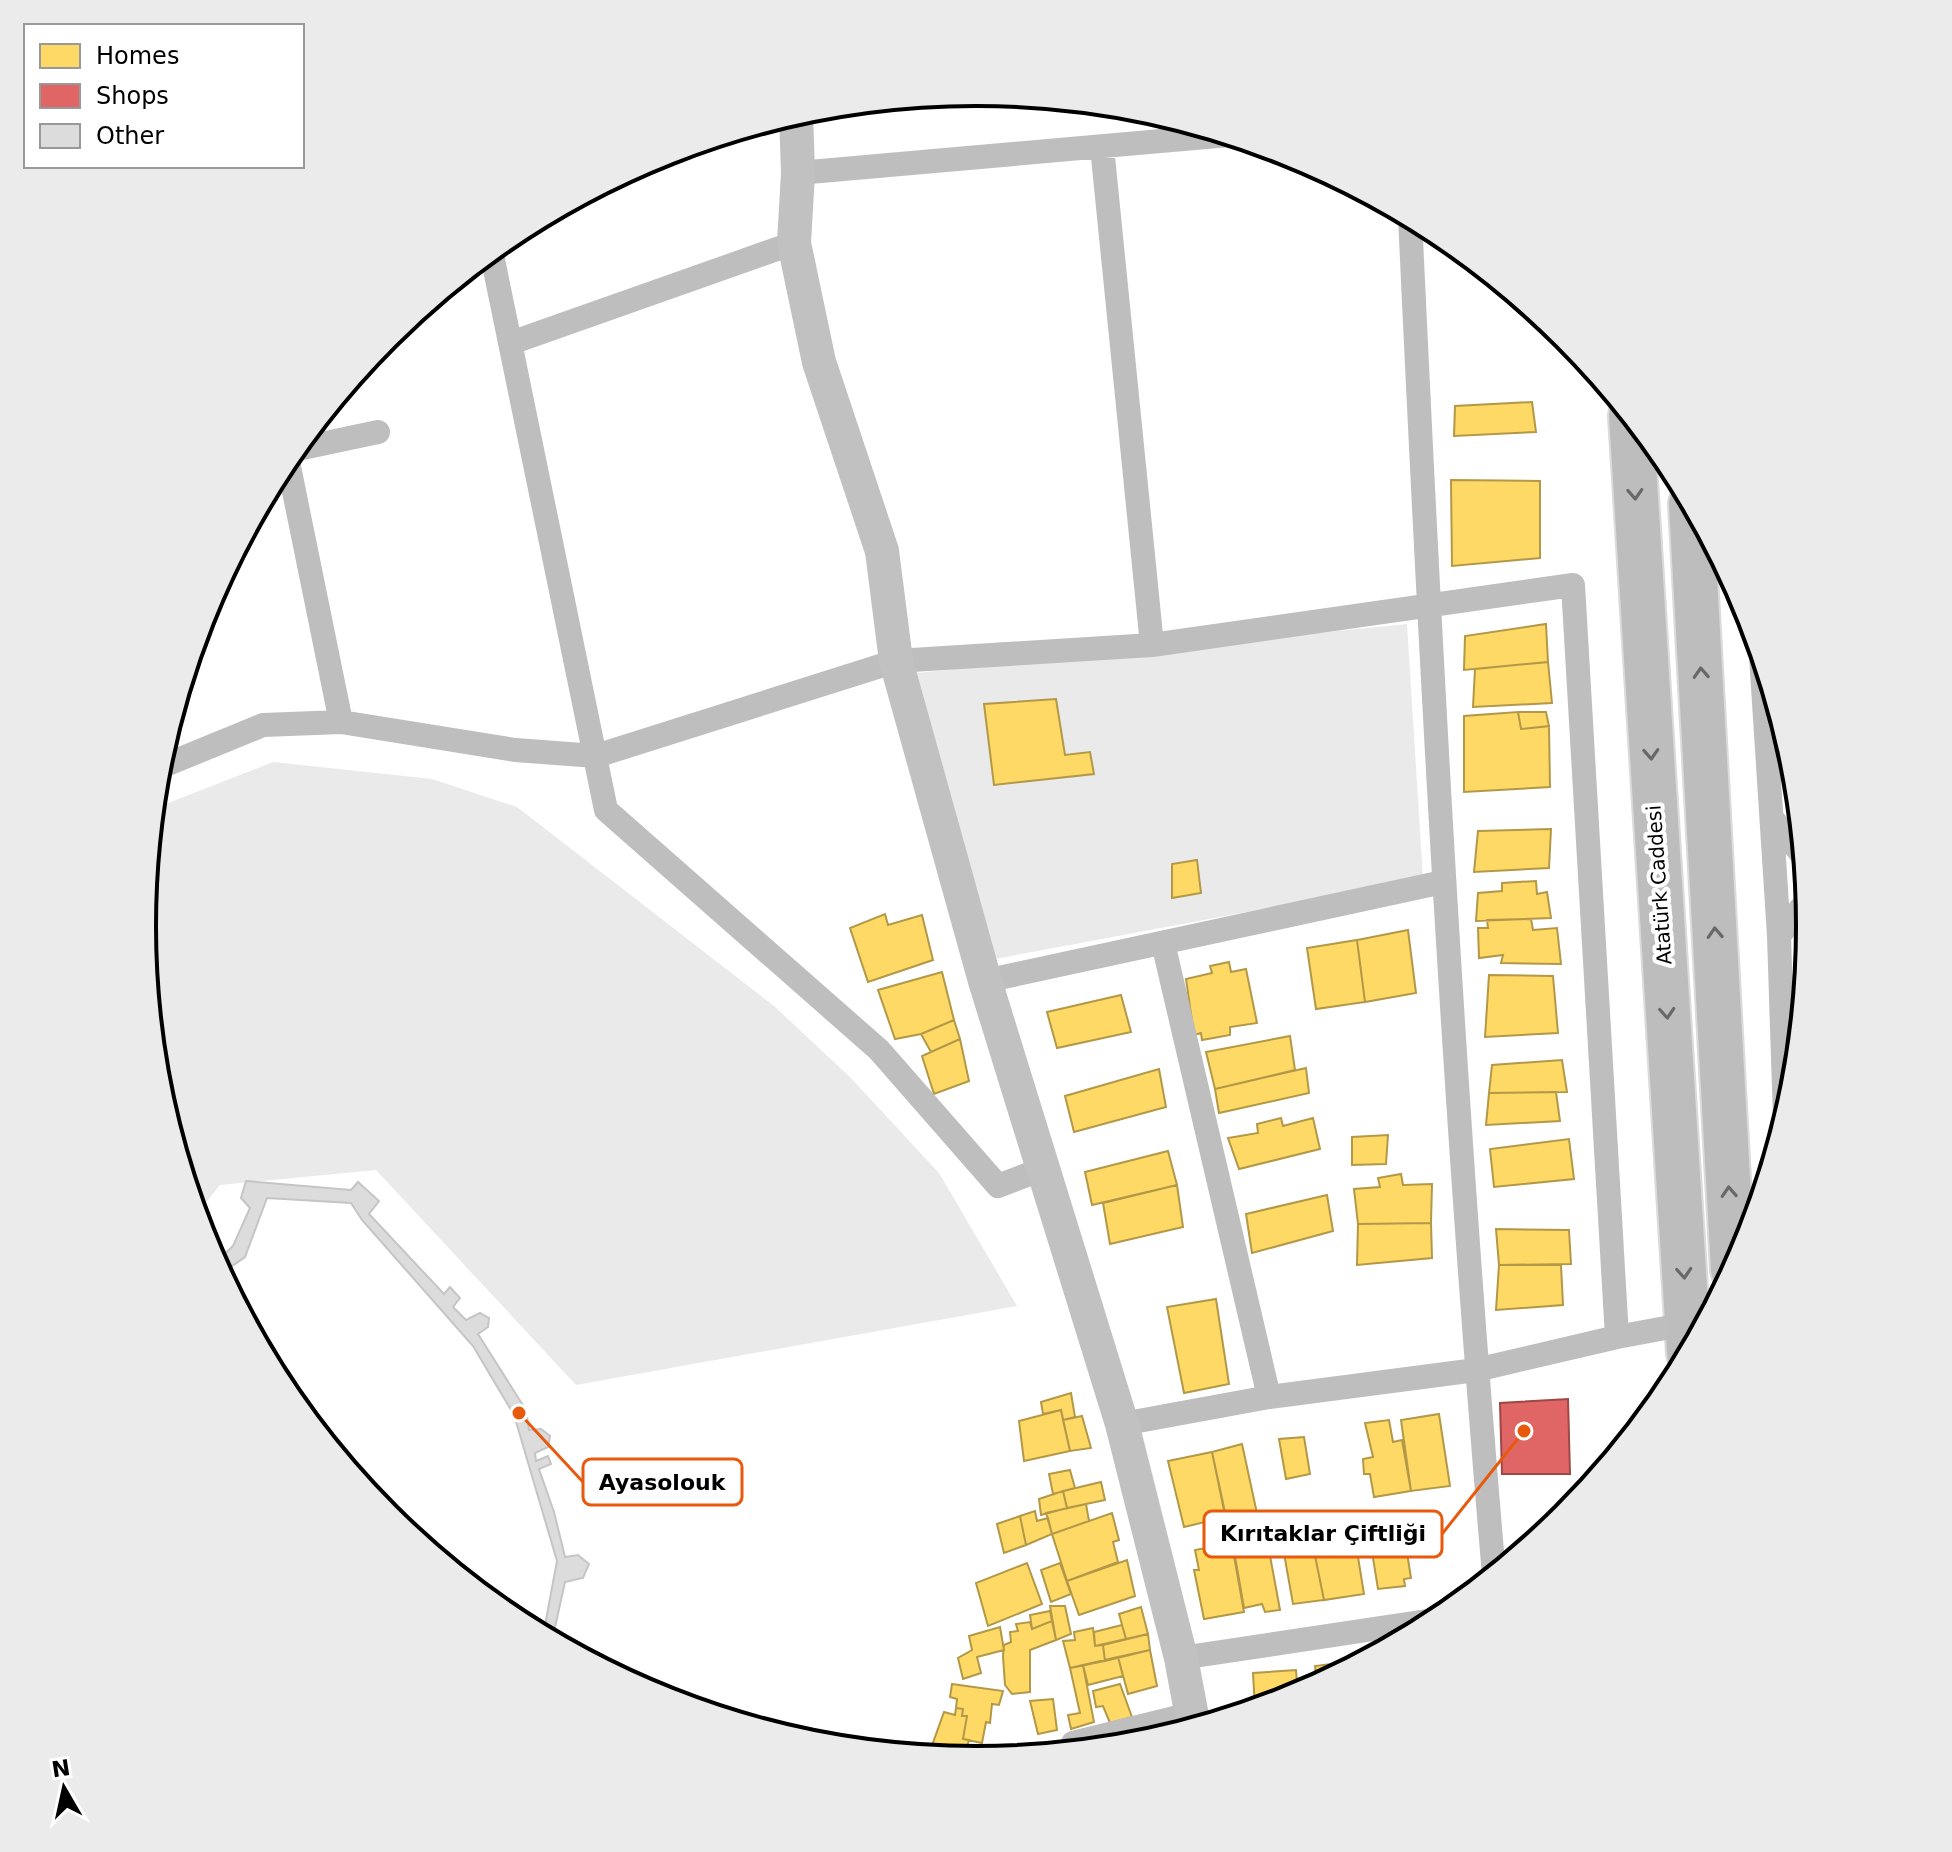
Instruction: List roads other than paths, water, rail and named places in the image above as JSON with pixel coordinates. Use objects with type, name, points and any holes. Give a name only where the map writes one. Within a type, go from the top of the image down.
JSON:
[{"type":"highway","name":"Atatürk Caddesi","points":[[1632,434],[1688,1333]]},
{"type":"highway","points":[[1692,528],[1732,1245]]},
{"type":"street","points":[[796,127],[798,173],[794,243],[819,362],[882,551],[896,661],[985,981],[1122,1424],[1181,1658],[1191,1717]]},
{"type":"street","points":[[798,173],[1200,138]]},
{"type":"street","points":[[1102,147],[1152,645]]},
{"type":"street","points":[[1411,231],[1443,882],[1476,1370],[1493,1563]]},
{"type":"street","points":[[511,343],[794,243]]},
{"type":"street","points":[[494,263],[606,810],[879,1050],[998,1186],[1042,1169]]},
{"type":"street","points":[[311,446],[378,432]]},
{"type":"street","points":[[291,475],[341,722]]},
{"type":"street","points":[[173,762],[263,725],[341,722],[515,750],[596,756],[896,661],[1152,645],[1573,585],[1617,1337]]},
{"type":"street","points":[[1764,701],[1779,936],[1783,1067]]},
{"type":"street","points":[[1772,817],[1791,841]]},
{"type":"street","points":[[985,981],[1443,882]]},
{"type":"street","points":[[1779,936],[1796,915]]},
{"type":"street","points":[[1163,943],[1269,1397]]},
{"type":"street","points":[[1122,1424],[1269,1397],[1476,1370],[1617,1337],[1685,1338]]},
{"type":"street","points":[[1181,1658],[1405,1624]]},
{"type":"place","name":"Ayasolouk","points":[[519,1413]]},
{"type":"place","name":"Kırıtaklar Çiftliği","points":[[1524,1431]]}]
